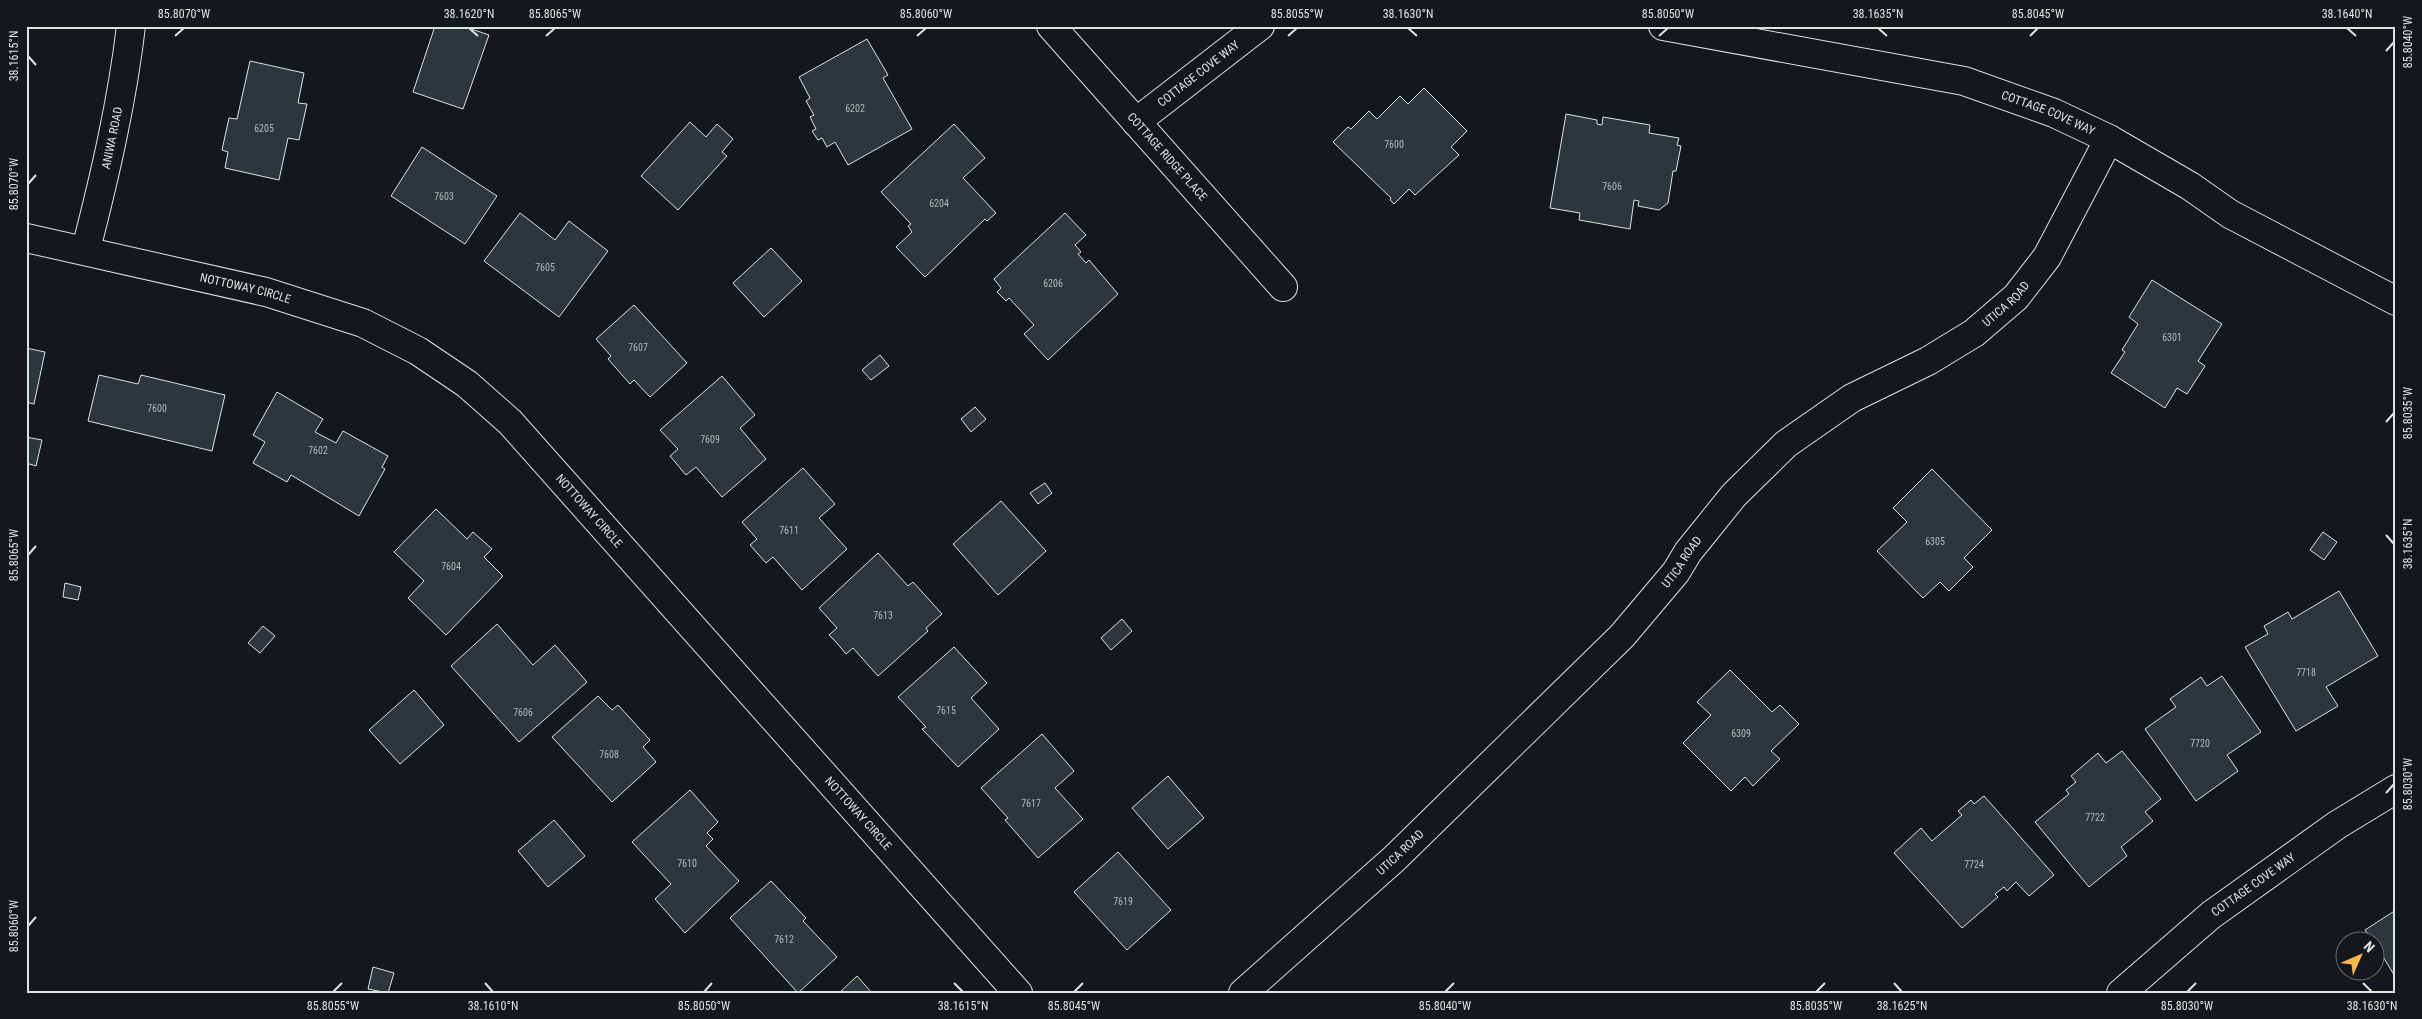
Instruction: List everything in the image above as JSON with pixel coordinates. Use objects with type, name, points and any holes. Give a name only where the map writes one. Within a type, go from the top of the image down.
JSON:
[{"type":"street","name":"ANIWA ROAD","points":[[86,249],[105,174],[124,84],[130,26]]},
{"type":"street","name":"COTTAGE RIDGE PLACE","points":[[1051,26],[1284,287]]},
{"type":"street","name":"COTTAGE COVE WAY","points":[[1136,122],[1260,26]]},
{"type":"street","name":"COTTAGE COVE WAY","points":[[1663,26],[1964,81],[2054,113],[2109,139],[2190,186],[2230,214],[2396,301]]},
{"type":"street","name":"UTICA ROAD","points":[[1243,993],[1394,858],[1622,636],[1676,572],[1688,552],[1734,495],[1786,444],[1852,398],[1928,361],[1974,334],[2016,297],[2047,257],[2109,139]]},
{"type":"street","name":"NOTTOWAY CIRCLE","points":[[26,238],[86,249],[266,292],[363,323],[418,351],[467,384],[510,422],[1018,993]]},
{"type":"street","name":"COTTAGE COVE WAY","points":[[2120,993],[2211,915],[2337,825],[2396,789]]},
{"type":"building","points":[[435,26],[463,26],[489,35],[463,109],[413,92]]},
{"type":"building","points":[[867,39],[888,75],[883,78],[912,129],[848,165],[835,142],[827,147],[822,138],[818,140],[812,131],[816,129],[810,117],[814,115],[806,101],[810,98],[799,77]]},
{"type":"building","points":[[250,61],[304,73],[298,103],[307,104],[299,140],[288,138],[279,180],[225,168],[228,152],[222,150],[229,118],[237,119]]},
{"type":"building","points":[[1424,88],[1467,131],[1451,147],[1459,155],[1415,195],[1409,189],[1394,204],[1390,200],[1391,198],[1333,142],[1348,127],[1351,129],[1369,111],[1377,119],[1400,96],[1408,104]]},
{"type":"building","points":[[1566,114],[1597,120],[1597,124],[1602,125],[1603,117],[1650,125],[1649,133],[1679,138],[1677,145],[1681,146],[1676,171],[1673,171],[1668,203],[1659,210],[1638,206],[1639,201],[1634,200],[1630,229],[1579,220],[1580,213],[1550,208]]},
{"type":"building","points":[[690,122],[706,137],[717,124],[733,139],[722,152],[727,156],[678,210],[641,176]]},
{"type":"building","points":[[954,124],[985,158],[963,178],[996,213],[987,221],[985,219],[925,277],[896,247],[912,232],[908,226],[911,224],[881,192]]},
{"type":"building","points":[[422,147],[497,196],[465,244],[391,196]]},
{"type":"building","points":[[520,213],[555,240],[569,221],[608,251],[559,317],[484,261]]},
{"type":"building","points":[[1065,213],[1086,235],[1075,245],[1081,252],[1078,254],[1086,263],[1089,260],[1118,294],[1048,360],[1024,334],[1034,325],[1009,298],[1006,301],[997,292],[1001,288],[994,279]]},
{"type":"building","points":[[771,248],[802,281],[764,317],[733,283]]},
{"type":"building","points":[[2152,280],[2222,324],[2198,361],[2205,366],[2187,394],[2177,388],[2165,408],[2111,373],[2125,352],[2122,350],[2138,324],[2129,317]]},
{"type":"building","points":[[634,305],[687,363],[650,397],[634,380],[630,384],[608,359],[611,356],[596,339]]},
{"type":"building","points":[[26,348],[45,352],[34,404],[26,402]]},
{"type":"building","points":[[880,355],[889,366],[871,380],[862,370]]},
{"type":"building","points":[[99,375],[138,384],[141,375],[225,395],[212,451],[88,421]]},
{"type":"building","points":[[722,376],[755,415],[740,428],[766,459],[722,497],[696,467],[686,475],[670,456],[678,449],[660,430]]},
{"type":"building","points":[[277,392],[323,419],[315,432],[336,443],[343,431],[388,456],[382,467],[385,469],[359,516],[291,475],[287,482],[253,463],[265,442],[253,435]]},
{"type":"building","points":[[975,407],[986,419],[971,432],[961,419]]},
{"type":"building","points":[[26,437],[42,440],[36,466],[26,463]]},
{"type":"building","points":[[803,468],[835,504],[819,518],[847,549],[802,590],[773,557],[766,563],[750,545],[757,539],[742,522]]},
{"type":"building","points":[[1932,469],[1992,530],[1964,558],[1973,567],[1949,591],[1940,582],[1923,598],[1877,551],[1907,522],[1893,508]]},
{"type":"building","points":[[1045,483],[1052,493],[1038,504],[1030,493]]},
{"type":"building","points":[[1001,501],[1046,551],[998,595],[953,544]]},
{"type":"building","points":[[436,509],[467,539],[473,532],[492,549],[484,557],[503,576],[446,635],[408,598],[424,581],[394,552]]},
{"type":"building","points":[[2323,532],[2337,542],[2324,560],[2310,550]]},
{"type":"building","points":[[878,553],[908,586],[913,582],[942,614],[926,628],[928,631],[878,676],[853,648],[846,654],[829,635],[837,628],[819,608]]},
{"type":"building","points":[[65,583],[81,587],[78,600],[63,597]]},
{"type":"building","points":[[2339,591],[2378,656],[2326,687],[2338,706],[2296,731],[2245,647],[2268,634],[2264,626],[2288,612],[2292,619]]},
{"type":"building","points":[[1122,619],[1132,631],[1111,650],[1101,638]]},
{"type":"building","points":[[497,624],[533,665],[555,645],[587,682],[519,742],[451,666]]},
{"type":"building","points":[[263,626],[275,636],[260,653],[248,643]]},
{"type":"building","points":[[954,647],[987,683],[971,698],[999,729],[958,767],[922,729],[926,727],[898,697]]},
{"type":"building","points":[[1730,670],[1772,712],[1780,705],[1799,724],[1771,751],[1780,759],[1753,786],[1745,777],[1731,791],[1683,743],[1711,715],[1697,702]]},
{"type":"building","points":[[2222,676],[2261,732],[2227,755],[2238,771],[2196,801],[2145,729],[2176,707],[2170,699],[2201,677],[2207,686]]},
{"type":"building","points":[[414,690],[444,725],[400,764],[369,730]]},
{"type":"building","points":[[598,696],[612,710],[618,705],[650,740],[643,747],[656,762],[612,802],[552,737]]},
{"type":"building","points":[[1042,734],[1074,771],[1055,788],[1083,819],[1038,858],[1005,820],[1008,818],[981,788]]},
{"type":"building","points":[[2122,751],[2161,799],[2145,812],[2153,821],[2121,847],[2127,856],[2089,887],[2035,822],[2069,794],[2066,790],[2076,782],[2071,776],[2098,753],[2106,763]]},
{"type":"building","points":[[1168,776],[1204,818],[1168,849],[1132,808]]},
{"type":"building","points":[[690,790],[718,822],[707,833],[713,839],[706,846],[739,881],[685,933],[655,899],[671,884],[632,842]]},
{"type":"building","points":[[1984,796],[2054,875],[2029,896],[2016,882],[2007,891],[2004,887],[1995,894],[1998,897],[1962,928],[1894,853],[1921,828],[1932,841],[1962,815],[1958,811],[1971,800],[1974,804]]},
{"type":"building","points":[[554,820],[585,856],[548,887],[518,851]]},
{"type":"building","points":[[1118,852],[1171,910],[1127,950],[1074,892]]},
{"type":"building","points":[[771,881],[806,918],[803,921],[837,957],[798,993],[730,918]]},
{"type":"building","points":[[2396,910],[2396,978],[2384,958],[2384,932],[2366,932],[2365,930]]},
{"type":"building","points":[[373,967],[394,973],[388,993],[368,989]]},
{"type":"building","points":[[857,976],[872,993],[839,993]]}]
